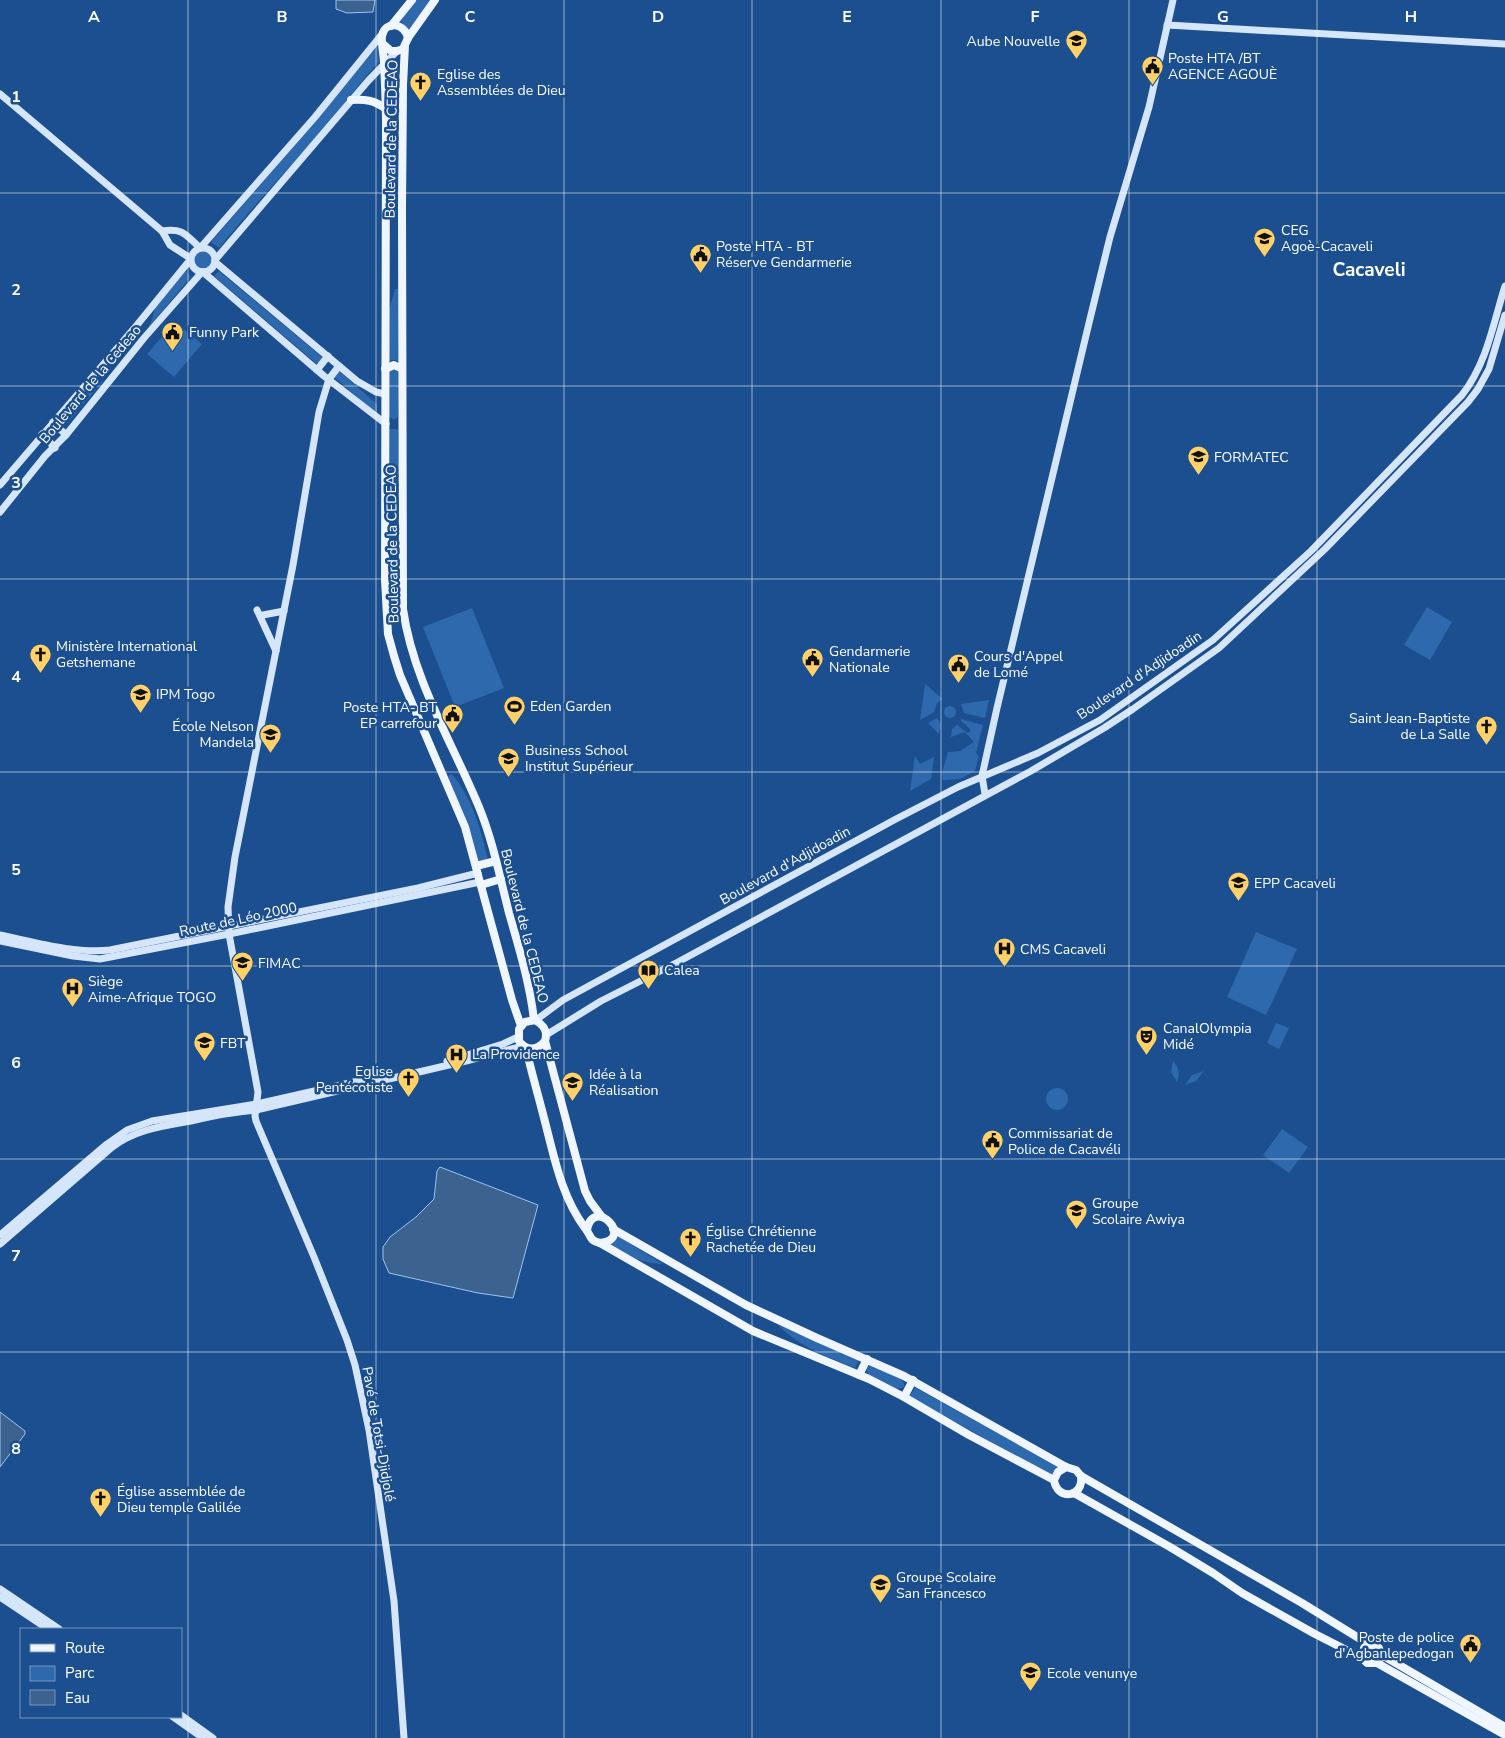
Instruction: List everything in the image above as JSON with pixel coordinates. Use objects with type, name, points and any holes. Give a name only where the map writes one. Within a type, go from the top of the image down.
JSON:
[{"type":"main road","points":[[412,0],[383,33],[382,39],[386,109],[385,580],[388,634],[400,675],[461,816],[512,1000],[521,1026]]},
{"type":"main road","points":[[383,44],[391,51],[396,51],[407,42],[435,0]]},
{"type":"main road","points":[[985,794],[982,776],[1087,331],[1110,237],[1149,107],[1173,0]]},
{"type":"main road","points":[[390,26],[397,25],[403,28],[407,32],[407,42]]},
{"type":"main road","points":[[1167,25],[1505,44]]},
{"type":"main road","name":"Boulevard de la CEDEAO","points":[[201,248],[315,117],[383,33]]},
{"type":"main road","name":"Boulevard de la CEDEAO","points":[[407,42],[403,113],[403,609],[406,630],[416,663],[481,812],[501,879],[531,994],[535,1020]]},
{"type":"main road","name":"Boulevard de la CEDEAO","points":[[215,261],[351,100],[396,51]]},
{"type":"main road","points":[[0,94],[162,231],[170,245],[190,259],[192,267],[203,272],[317,370],[386,424],[395,426],[403,422]]},
{"type":"main road","points":[[351,100],[370,100],[386,109]]},
{"type":"main road","points":[[162,231],[175,229],[182,232],[201,248],[211,251],[215,261],[339,366],[369,389],[385,394]]},
{"type":"main road","points":[[190,259],[195,250],[201,248]]},
{"type":"main road","name":"Boulevard de la Cedeao","points":[[0,485],[143,319],[190,259]]},
{"type":"main road","points":[[203,272],[212,268],[215,261]]},
{"type":"main road","name":"Boulevard de la Cedeao","points":[[0,512],[45,456],[66,435],[138,346],[203,272]]},
{"type":"main road","name":"Boulevard d'Adjidoadin","points":[[535,1020],[563,1000],[606,976],[896,819],[982,776],[1038,753],[1100,720],[1213,640],[1311,551],[1462,395],[1480,368],[1505,286]]},
{"type":"main road","name":"Boulevard d'Adjidoadin","points":[[546,1038],[601,1001],[700,951],[985,794],[1031,771],[1104,728],[1219,648],[1325,549],[1468,402],[1489,369],[1505,315]]},
{"type":"main road","points":[[317,370],[328,356]]},
{"type":"main road","points":[[385,369],[394,365],[402,370]]},
{"type":"main road","points":[[329,379],[339,366]]},
{"type":"main road","name":"Pavé de Totsi-Djidjolé","points":[[329,379],[319,412],[284,611],[235,857],[228,907],[229,930],[258,1092],[256,1121],[347,1340],[355,1365],[369,1430],[394,1601],[404,1738]]},
{"type":"main road","points":[[53,422],[66,435]]},
{"type":"main road","points":[[42,434],[55,448]]},
{"type":"main road","points":[[1419,439],[1424,447]]},
{"type":"main road","points":[[276,651],[260,612],[284,611]]},
{"type":"main road","points":[[479,877],[496,861]]},
{"type":"main road","points":[[479,877],[501,879]]},
{"type":"main road","name":"Route de Léo 2000","points":[[0,941],[73,956],[100,958],[418,888],[479,877]]},
{"type":"main road","name":"Route de Léo 2000","points":[[0,935],[80,950],[99,951],[229,930]]},
{"type":"main road","points":[[600,1243],[604,1243],[611,1238],[613,1229],[610,1221],[602,1217],[585,1191],[544,1027],[535,1020],[525,1022],[521,1026],[518,1037],[524,1047],[562,1186],[573,1211],[587,1230],[590,1238],[753,1331],[860,1375],[904,1397],[992,1448],[1054,1480]]},
{"type":"main road","points":[[0,1235],[107,1144],[127,1130],[152,1121],[256,1107],[450,1060],[503,1044],[518,1037]]},
{"type":"main road","points":[[0,1244],[111,1148],[129,1137],[165,1126],[524,1047],[534,1049],[542,1045],[546,1038]]},
{"type":"main road","points":[[587,1230],[590,1222],[597,1217],[602,1217]]},
{"type":"main road","points":[[613,1229],[746,1305],[913,1380],[1066,1467],[1076,1470],[1081,1476],[1302,1603],[1370,1645],[1380,1648],[1381,1660],[1377,1663]]},
{"type":"main road","points":[[860,1375],[867,1359]]},
{"type":"main road","points":[[904,1397],[913,1380]]},
{"type":"main road","points":[[1066,1467],[1058,1472],[1054,1480],[1060,1492],[1066,1494],[1074,1493],[1170,1547],[1250,1598],[1314,1634],[1362,1658],[1367,1663],[1377,1663],[1505,1734]]},
{"type":"main road","points":[[1074,1493],[1081,1485],[1081,1476]]},
{"type":"main road","points":[[0,1589],[58,1628]]},
{"type":"main road","points":[[0,1597],[46,1628]]},
{"type":"main road","points":[[1362,1658],[1364,1648],[1370,1645]]},
{"type":"main road","points":[[1382,1654],[1505,1726]]},
{"type":"main road","points":[[182,1716],[213,1738]]},
{"type":"main road","points":[[174,1718],[203,1738]]},
{"type":"green space","points":[[416,0],[431,0],[409,30],[400,21]]},
{"type":"green space","points":[[378,46],[379,62],[323,130],[219,248],[211,242],[276,167]]},
{"type":"green space","points":[[203,250],[210,253],[213,260],[210,267],[203,270],[196,267],[193,260],[196,253]]},
{"type":"green space","points":[[186,271],[191,277],[148,328],[155,307]]},
{"type":"green space","points":[[219,271],[323,358],[317,364],[214,276]]},
{"type":"green space","points":[[395,289],[398,289],[398,361],[389,361],[389,310]]},
{"type":"green space","points":[[175,322],[202,344],[174,377],[147,354]]},
{"type":"green space","points":[[394,369],[398,373],[398,417],[394,420],[389,417],[388,374],[390,370]]},
{"type":"green space","points":[[339,371],[377,404],[377,414],[334,377]]},
{"type":"green space","points":[[104,380],[65,426],[59,421],[92,382]]},
{"type":"green space","points":[[389,429],[398,429],[399,472],[393,491],[389,491]]},
{"type":"green space","points":[[1427,607],[1452,622],[1430,660],[1404,645]]},
{"type":"green space","points":[[472,608],[504,688],[455,707],[423,627]]},
{"type":"green space","points":[[925,684],[943,699],[937,703],[934,712],[920,720]]},
{"type":"green space","points":[[989,700],[985,718],[964,713],[961,704]]},
{"type":"green space","points":[[948,706],[952,706],[956,712],[952,718],[948,718],[944,714],[944,710]]},
{"type":"green space","points":[[937,718],[941,724],[939,734],[928,723]]},
{"type":"green space","points":[[961,719],[983,725],[976,753],[979,756],[975,771],[960,779],[943,780],[942,773],[948,752],[960,751],[974,742],[965,732],[951,737],[952,729],[957,725],[968,733],[971,730]]},
{"type":"green space","points":[[915,756],[920,764],[934,757],[931,779],[910,791]]},
{"type":"green space","points":[[452,774],[465,793],[475,814],[488,860],[478,863],[466,822],[448,776]]},
{"type":"green space","points":[[1256,932],[1297,949],[1266,1015],[1227,997]]},
{"type":"green space","points":[[1276,1023],[1289,1028],[1279,1049],[1267,1043]]},
{"type":"green space","points":[[1173,1061],[1178,1071],[1177,1082],[1171,1072]]},
{"type":"green space","points":[[1204,1071],[1196,1081],[1185,1085],[1192,1075]]},
{"type":"green space","points":[[1057,1088],[1065,1091],[1068,1099],[1065,1107],[1057,1110],[1049,1107],[1046,1099],[1049,1091]]},
{"type":"green space","points":[[1282,1129],[1308,1147],[1289,1173],[1263,1155]]},
{"type":"green space","points":[[614,1234],[663,1264],[641,1260],[619,1251],[607,1242]]},
{"type":"green space","points":[[778,1325],[859,1360],[855,1368],[824,1355],[805,1346]]},
{"type":"green space","points":[[871,1365],[902,1380],[904,1387],[897,1389],[868,1374],[866,1368]]},
{"type":"green space","points":[[914,1387],[1059,1467],[1054,1471],[1054,1477],[909,1396]]},
{"type":"water","points":[[336,0],[375,0],[373,12],[347,13],[336,9]]},
{"type":"water","points":[[440,1167],[538,1205],[513,1298],[478,1293],[389,1273],[383,1259],[383,1247],[390,1237],[416,1217],[434,1199],[437,1171]]},
{"type":"water","points":[[0,1412],[25,1431],[25,1434],[0,1467]]},
{"type":"place","name":"Aube Nouvelle","points":[[1076,60]]},
{"type":"place","name":"Poste HTA /BT AGENCE AGOUÈ","points":[[1152,85]]},
{"type":"place","name":"Eglise des Assemblées de Dieu","points":[[421,101]]},
{"type":"place","name":"CEG Agoè-Cacaveli","points":[[1265,257]]},
{"type":"place","name":"Poste HTA - BT Réserve Gendarmerie","points":[[700,273]]},
{"type":"place","name":"Funny Park","points":[[173,351]]},
{"type":"place","name":"FORMATEC","points":[[1198,476]]},
{"type":"place","name":"Ministère International Getshemane","points":[[40,673]]},
{"type":"place","name":"Gendarmerie Nationale","points":[[813,678]]},
{"type":"place","name":"Cours d'Appel de Lomé","points":[[958,683]]},
{"type":"place","name":"IPM Togo","points":[[140,713]]},
{"type":"place","name":"Eden Garden","points":[[514,725]]},
{"type":"place","name":"Poste HTA- BT EP carrefour","points":[[453,734]]},
{"type":"place","name":"Saint Jean-Baptiste de La Salle","points":[[1486,745]]},
{"type":"place","name":"École Nelson Mandela","points":[[270,753]]},
{"type":"place","name":"Business School Institut Supérieur","points":[[509,777]]},
{"type":"place","name":"EPP Cacaveli","points":[[1238,902]]},
{"type":"place","name":"CMS Cacaveli","points":[[1004,968]]},
{"type":"place","name":"FIMAC","points":[[242,982]]},
{"type":"place","name":"Calea","points":[[648,989]]},
{"type":"place","name":"Siège Aime-Afrique TOGO","points":[[72,1008]]},
{"type":"place","name":"CanalOlympia Midé","points":[[1147,1055]]},
{"type":"place","name":"FBT","points":[[204,1062]]},
{"type":"place","name":"La Providence","points":[[456,1073]]},
{"type":"place","name":"Eglise Pentécotiste","points":[[409,1098]]},
{"type":"place","name":"Idée à la Réalisation","points":[[573,1101]]},
{"type":"place","name":"Commissariat de Police de Cacavéli","points":[[992,1160]]},
{"type":"place","name":"Groupe Scolaire Awiya","points":[[1076,1230]]},
{"type":"place","name":"Église Chrétienne Rachetée de Dieu","points":[[690,1258]]},
{"type":"place","name":"Église assemblée de Dieu temple Galilée","points":[[101,1518]]},
{"type":"place","name":"Groupe Scolaire San Francesco","points":[[880,1604]]},
{"type":"place","name":"Poste de police d'Agbanlepedogan","points":[[1470,1664]]},
{"type":"place","name":"Ecole venunye","points":[[1031,1692]]},
{"type":"district","name":"Cacaveli","points":[[1369,269]]}]
